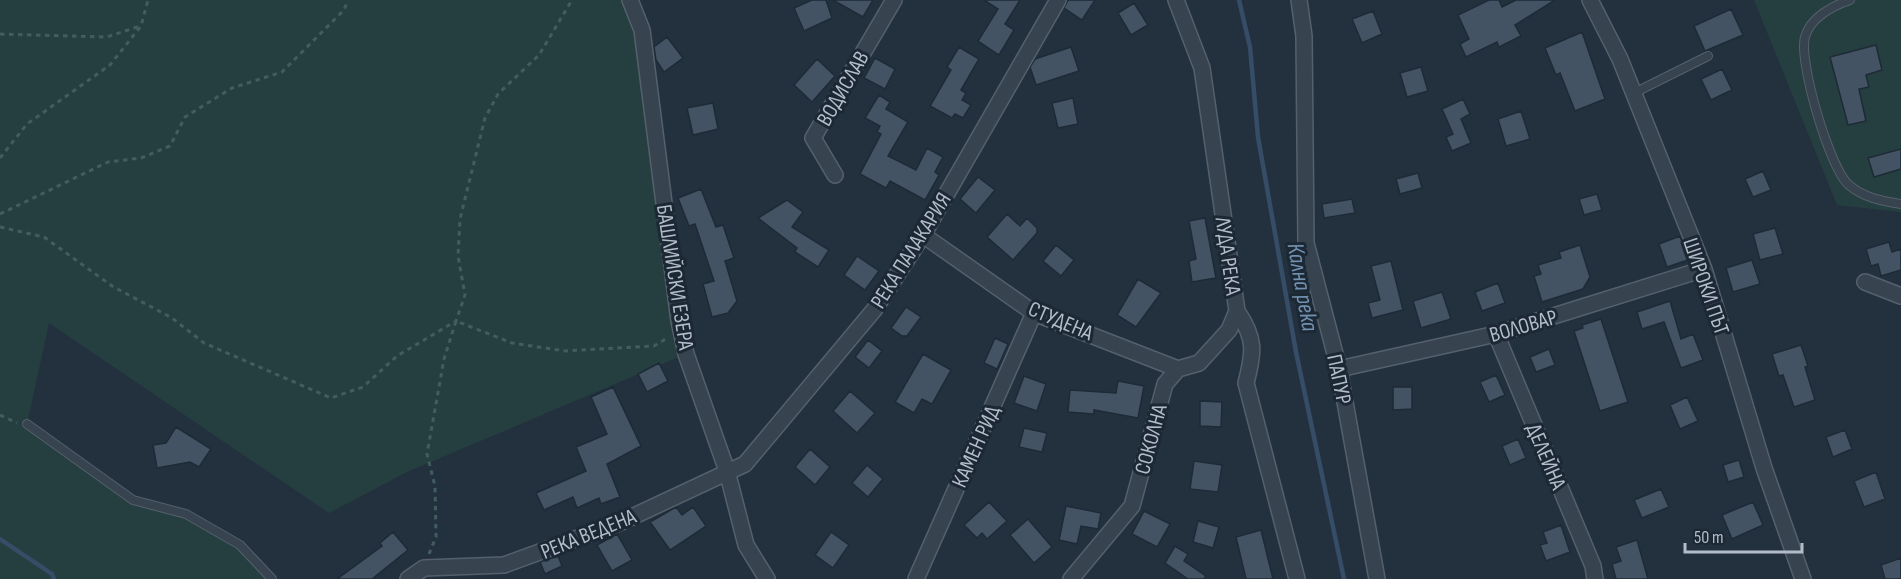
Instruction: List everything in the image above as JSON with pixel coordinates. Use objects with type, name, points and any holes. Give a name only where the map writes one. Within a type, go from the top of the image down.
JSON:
[{"type":"street","name":"БАШЛИЙСКИ ЕЗЕРА","points":[[630,0],[642,30],[679,321],[686,354],[727,471],[746,545],[770,577]]},
{"type":"street","name":"ВОДИСЛАВ","points":[[835,175],[813,138],[894,0]]},
{"type":"street","name":"РЕКА ПАЛАКАРИЯ","points":[[727,471],[745,464],[866,319],[923,235],[1058,0]]},
{"type":"street","name":"ЛУДА РЕКА","points":[[1176,0],[1202,68],[1237,311],[1250,330],[1253,354],[1246,383],[1297,579]]},
{"type":"street","name":"ПАПУР","points":[[1299,0],[1304,36],[1306,243],[1339,369],[1377,579]]},
{"type":"street","name":"ШИРОКИ ПЪТ","points":[[1590,0],[1620,59],[1704,269],[1764,468],[1803,579]]},
{"type":"street","name":"СТУДЕНА","points":[[923,235],[1034,313],[1178,369]]},
{"type":"street","name":"ВОЛОВАР","points":[[1339,369],[1496,334],[1704,269]]},
{"type":"street","points":[[1865,282],[1901,296]]},
{"type":"street","points":[[1178,369],[1199,363],[1229,330],[1237,311]]},
{"type":"street","name":"КАМЕН РИД","points":[[916,579],[1034,313]]},
{"type":"street","name":"ДЕЛЕЙНА","points":[[1496,334],[1593,566],[1595,579]]},
{"type":"street","name":"СОКОЛНА","points":[[1071,579],[1132,506],[1165,384],[1178,369]]},
{"type":"street","name":"РЕКА ВЕДЕНА","points":[[424,568],[504,565],[619,523],[727,471]]},
{"type":"street","points":[[408,579],[424,568]]},
{"type":"lane","points":[[1850,0],[1826,11],[1811,24],[1805,35],[1803,57],[1825,140],[1836,167],[1847,184],[1873,199],[1901,204]]},
{"type":"lane","points":[[1634,93],[1708,56]]},
{"type":"lane","points":[[27,424],[133,500],[186,514],[240,545],[272,579]]},
{"type":"path","points":[[0,158],[27,124],[110,65],[141,26],[148,0]]},
{"type":"path","points":[[0,214],[108,162],[141,158],[170,146],[185,117],[232,88],[282,72],[344,10],[348,0]]},
{"type":"path","points":[[424,568],[436,537],[435,486],[427,454],[444,359],[465,295],[458,256],[460,219],[485,118],[498,94],[538,55],[572,0]]},
{"type":"path","points":[[0,34],[107,37],[141,26]]},
{"type":"path","points":[[0,228],[44,237],[112,286],[172,318],[204,343],[331,398],[363,387],[397,356],[456,321]]},
{"type":"path","points":[[456,321],[512,343],[565,351],[654,346],[671,336],[679,321]]},
{"type":"path","points":[[0,415],[16,423],[27,424]]},
{"type":"green space","points":[[0,0],[630,0],[686,354],[407,472],[329,513],[49,323],[27,424],[133,500],[186,514],[240,545],[272,579],[0,579]]},
{"type":"green space","points":[[1754,0],[1901,0],[1901,212],[1837,205]]},
{"type":"building","points":[[812,0],[826,0],[832,18],[804,31],[794,8]]},
{"type":"building","points":[[833,0],[873,0],[863,17]]},
{"type":"building","points":[[984,0],[1020,0],[1005,24],[1014,30],[999,55],[978,41],[998,9]]},
{"type":"building","points":[[1068,0],[1095,0],[1082,20],[1064,8]]},
{"type":"building","points":[[1489,0],[1499,0],[1502,7],[1516,0],[1555,0],[1515,25],[1521,36],[1499,47],[1497,42],[1466,57],[1460,44],[1469,39],[1458,15]]},
{"type":"building","points":[[1134,3],[1148,25],[1131,35],[1118,13]]},
{"type":"building","points":[[1731,9],[1743,35],[1705,51],[1694,26]]},
{"type":"building","points":[[1373,11],[1382,34],[1362,43],[1352,19]]},
{"type":"building","points":[[1582,32],[1605,99],[1575,111],[1560,73],[1556,75],[1545,48]]},
{"type":"building","points":[[667,37],[683,58],[664,72],[656,60],[654,47]]},
{"type":"building","points":[[1876,45],[1882,70],[1866,75],[1869,87],[1859,89],[1866,121],[1848,125],[1830,57]]},
{"type":"building","points":[[959,47],[979,59],[961,90],[966,93],[962,100],[971,105],[963,118],[955,114],[952,118],[930,106],[951,70],[947,67]]},
{"type":"building","points":[[1071,47],[1079,71],[1036,85],[1030,67],[1035,59]]},
{"type":"building","points":[[875,58],[895,69],[885,89],[864,78]]},
{"type":"building","points":[[817,59],[835,76],[812,102],[794,85]]},
{"type":"building","points":[[1421,67],[1428,91],[1407,97],[1400,73]]},
{"type":"building","points":[[1722,69],[1732,90],[1711,100],[1701,79]]},
{"type":"building","points":[[879,95],[890,102],[886,109],[908,122],[888,156],[916,170],[927,148],[943,157],[935,172],[939,175],[925,200],[890,181],[886,188],[860,174],[881,134],[877,132],[880,126],[865,118]]},
{"type":"building","points":[[1073,98],[1078,124],[1058,128],[1052,103]]},
{"type":"building","points":[[1463,99],[1470,114],[1461,119],[1471,143],[1452,151],[1446,137],[1453,134],[1442,109]]},
{"type":"building","points":[[713,103],[718,129],[693,135],[687,108]]},
{"type":"building","points":[[1521,111],[1530,139],[1506,146],[1498,119]]},
{"type":"building","points":[[1901,149],[1901,169],[1874,177],[1868,158]]},
{"type":"building","points":[[1763,171],[1771,190],[1753,197],[1745,179]]},
{"type":"building","points":[[1418,173],[1422,188],[1400,194],[1396,179]]},
{"type":"building","points":[[978,177],[995,190],[976,213],[960,199]]},
{"type":"building","points":[[701,189],[716,227],[723,225],[734,258],[725,261],[737,301],[728,313],[712,317],[703,284],[714,281],[695,224],[689,226],[678,198]]},
{"type":"building","points":[[1597,194],[1602,210],[1584,215],[1579,199]]},
{"type":"building","points":[[1352,199],[1355,213],[1324,218],[1322,204]]},
{"type":"building","points":[[787,200],[803,212],[792,227],[829,250],[818,267],[795,252],[797,248],[758,218]]},
{"type":"building","points":[[1007,214],[1020,226],[1027,218],[1037,228],[1037,233],[1013,260],[987,237]]},
{"type":"building","points":[[1205,218],[1216,278],[1192,282],[1189,261],[1196,259],[1189,221]]},
{"type":"building","points":[[1775,228],[1783,254],[1760,260],[1753,234]]},
{"type":"building","points":[[1680,236],[1688,260],[1667,267],[1659,244]]},
{"type":"building","points":[[1889,242],[1892,252],[1901,249],[1901,270],[1881,276],[1878,264],[1871,266],[1866,249]]},
{"type":"building","points":[[1056,245],[1074,260],[1061,276],[1043,261]]},
{"type":"building","points":[[1580,245],[1590,277],[1583,289],[1542,302],[1534,276],[1541,274],[1538,265],[1561,258],[1559,252]]},
{"type":"building","points":[[857,256],[879,271],[865,290],[844,275]]},
{"type":"building","points":[[1752,260],[1760,284],[1733,292],[1726,268]]},
{"type":"building","points":[[1391,261],[1403,310],[1372,318],[1368,303],[1380,300],[1371,266]]},
{"type":"building","points":[[1138,279],[1161,293],[1136,327],[1117,315]]},
{"type":"building","points":[[1498,283],[1505,303],[1482,311],[1475,292]]},
{"type":"building","points":[[1442,292],[1451,319],[1421,328],[1413,301]]},
{"type":"building","points":[[1670,301],[1681,339],[1693,334],[1703,360],[1681,368],[1664,322],[1642,329],[1637,312]]},
{"type":"building","points":[[906,307],[921,317],[907,336],[902,336],[891,328]]},
{"type":"building","points":[[1601,319],[1628,402],[1600,411],[1574,331],[1583,328],[1582,325]]},
{"type":"building","points":[[995,338],[1008,344],[997,369],[984,363]]},
{"type":"building","points":[[868,340],[882,351],[869,368],[855,357]]},
{"type":"building","points":[[1801,345],[1815,400],[1794,407],[1783,375],[1779,376],[1772,354]]},
{"type":"building","points":[[1549,349],[1555,365],[1536,372],[1530,357]]},
{"type":"building","points":[[923,354],[951,370],[932,404],[922,399],[914,413],[895,402]]},
{"type":"building","points":[[659,363],[668,381],[647,392],[638,374]]},
{"type":"building","points":[[1496,375],[1505,395],[1489,402],[1480,382]]},
{"type":"building","points":[[1024,376],[1046,384],[1037,411],[1014,403]]},
{"type":"building","points":[[1118,381],[1144,386],[1138,418],[1094,410],[1094,414],[1068,412],[1070,390],[1116,393]]},
{"type":"building","points":[[613,387],[641,446],[607,464],[620,497],[601,504],[599,498],[577,508],[573,497],[544,510],[536,493],[586,471],[576,447],[607,434],[591,397]]},
{"type":"building","points":[[1393,387],[1412,387],[1412,409],[1393,410]]},
{"type":"building","points":[[850,391],[875,413],[857,433],[833,411]]},
{"type":"building","points":[[1687,397],[1698,421],[1680,429],[1670,405]]},
{"type":"building","points":[[1200,401],[1222,402],[1221,427],[1200,426]]},
{"type":"building","points":[[176,427],[211,449],[199,467],[190,462],[157,468],[153,445],[166,443]]},
{"type":"building","points":[[1024,428],[1047,433],[1042,452],[1019,447]]},
{"type":"building","points":[[1845,430],[1852,449],[1833,457],[1826,437]]},
{"type":"building","points":[[1518,439],[1526,458],[1510,465],[1502,446]]},
{"type":"building","points":[[810,449],[830,467],[815,485],[795,467]]},
{"type":"building","points":[[1739,460],[1744,477],[1728,482],[1723,465]]},
{"type":"building","points":[[1194,461],[1222,465],[1218,492],[1190,489]]},
{"type":"building","points":[[867,465],[883,479],[868,497],[852,483]]},
{"type":"building","points":[[1876,472],[1885,499],[1864,507],[1854,481]]},
{"type":"building","points":[[1661,489],[1669,507],[1642,518],[1634,500]]},
{"type":"building","points":[[989,502],[1007,521],[987,539],[982,533],[977,538],[964,525]]},
{"type":"building","points":[[1753,502],[1763,525],[1732,539],[1722,515]]},
{"type":"building","points":[[1066,506],[1101,513],[1098,529],[1081,526],[1077,544],[1059,540]]},
{"type":"building","points":[[676,507],[682,515],[693,507],[706,526],[670,550],[650,522]]},
{"type":"building","points":[[1144,511],[1170,524],[1157,547],[1132,534]]},
{"type":"building","points":[[1028,519],[1052,547],[1034,563],[1010,535]]},
{"type":"building","points":[[1198,521],[1219,527],[1213,548],[1193,542]]},
{"type":"building","points":[[1561,525],[1570,552],[1546,561],[1540,545],[1547,543],[1543,532]]},
{"type":"building","points":[[1261,530],[1273,579],[1246,579],[1236,537]]},
{"type":"building","points":[[393,532],[408,550],[372,579],[337,579],[382,546],[380,543]]},
{"type":"building","points":[[831,532],[849,545],[833,568],[815,555]]},
{"type":"building","points":[[617,534],[632,560],[612,571],[597,545]]},
{"type":"building","points":[[1637,540],[1648,579],[1616,579],[1612,564],[1621,561],[1616,547]]},
{"type":"building","points":[[1175,546],[1188,554],[1184,561],[1206,576],[1204,579],[1188,579],[1165,563]]},
{"type":"building","points":[[558,556],[562,566],[545,574],[540,562]]},
{"type":"building","points":[[1901,558],[1901,579],[1885,579],[1881,565]]},
{"type":"waterway","name":"Кална река","points":[[1239,0],[1250,47],[1258,137],[1296,352],[1344,579]]},
{"type":"waterway","points":[[0,539],[52,574],[54,579]]}]
